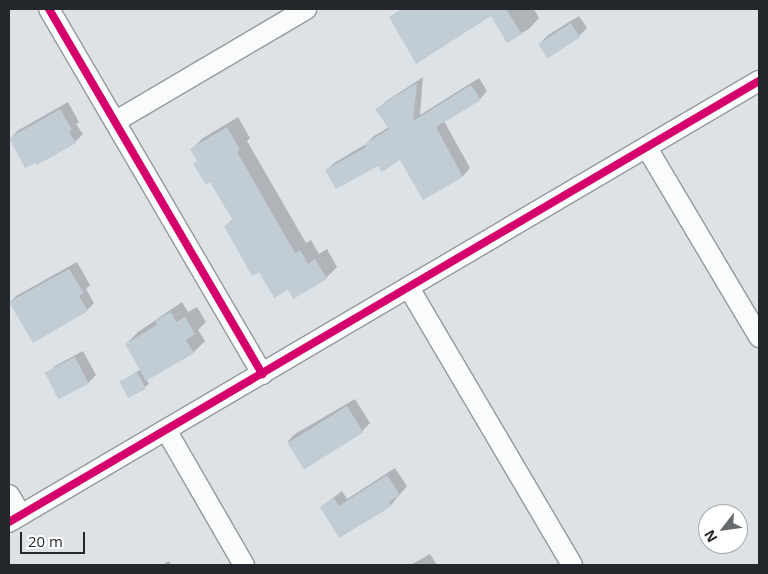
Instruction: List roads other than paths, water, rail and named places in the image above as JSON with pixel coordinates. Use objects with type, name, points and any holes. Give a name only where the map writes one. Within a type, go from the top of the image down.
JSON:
[{"type":"street","points":[[49,9],[262,374]]},
{"type":"street","points":[[116,121],[306,9]]},
{"type":"street","points":[[9,495],[15,519],[759,81]]},
{"type":"street","points":[[647,148],[759,337]]},
{"type":"street","points":[[409,288],[572,565]]},
{"type":"street","points":[[166,430],[244,565]]}]
